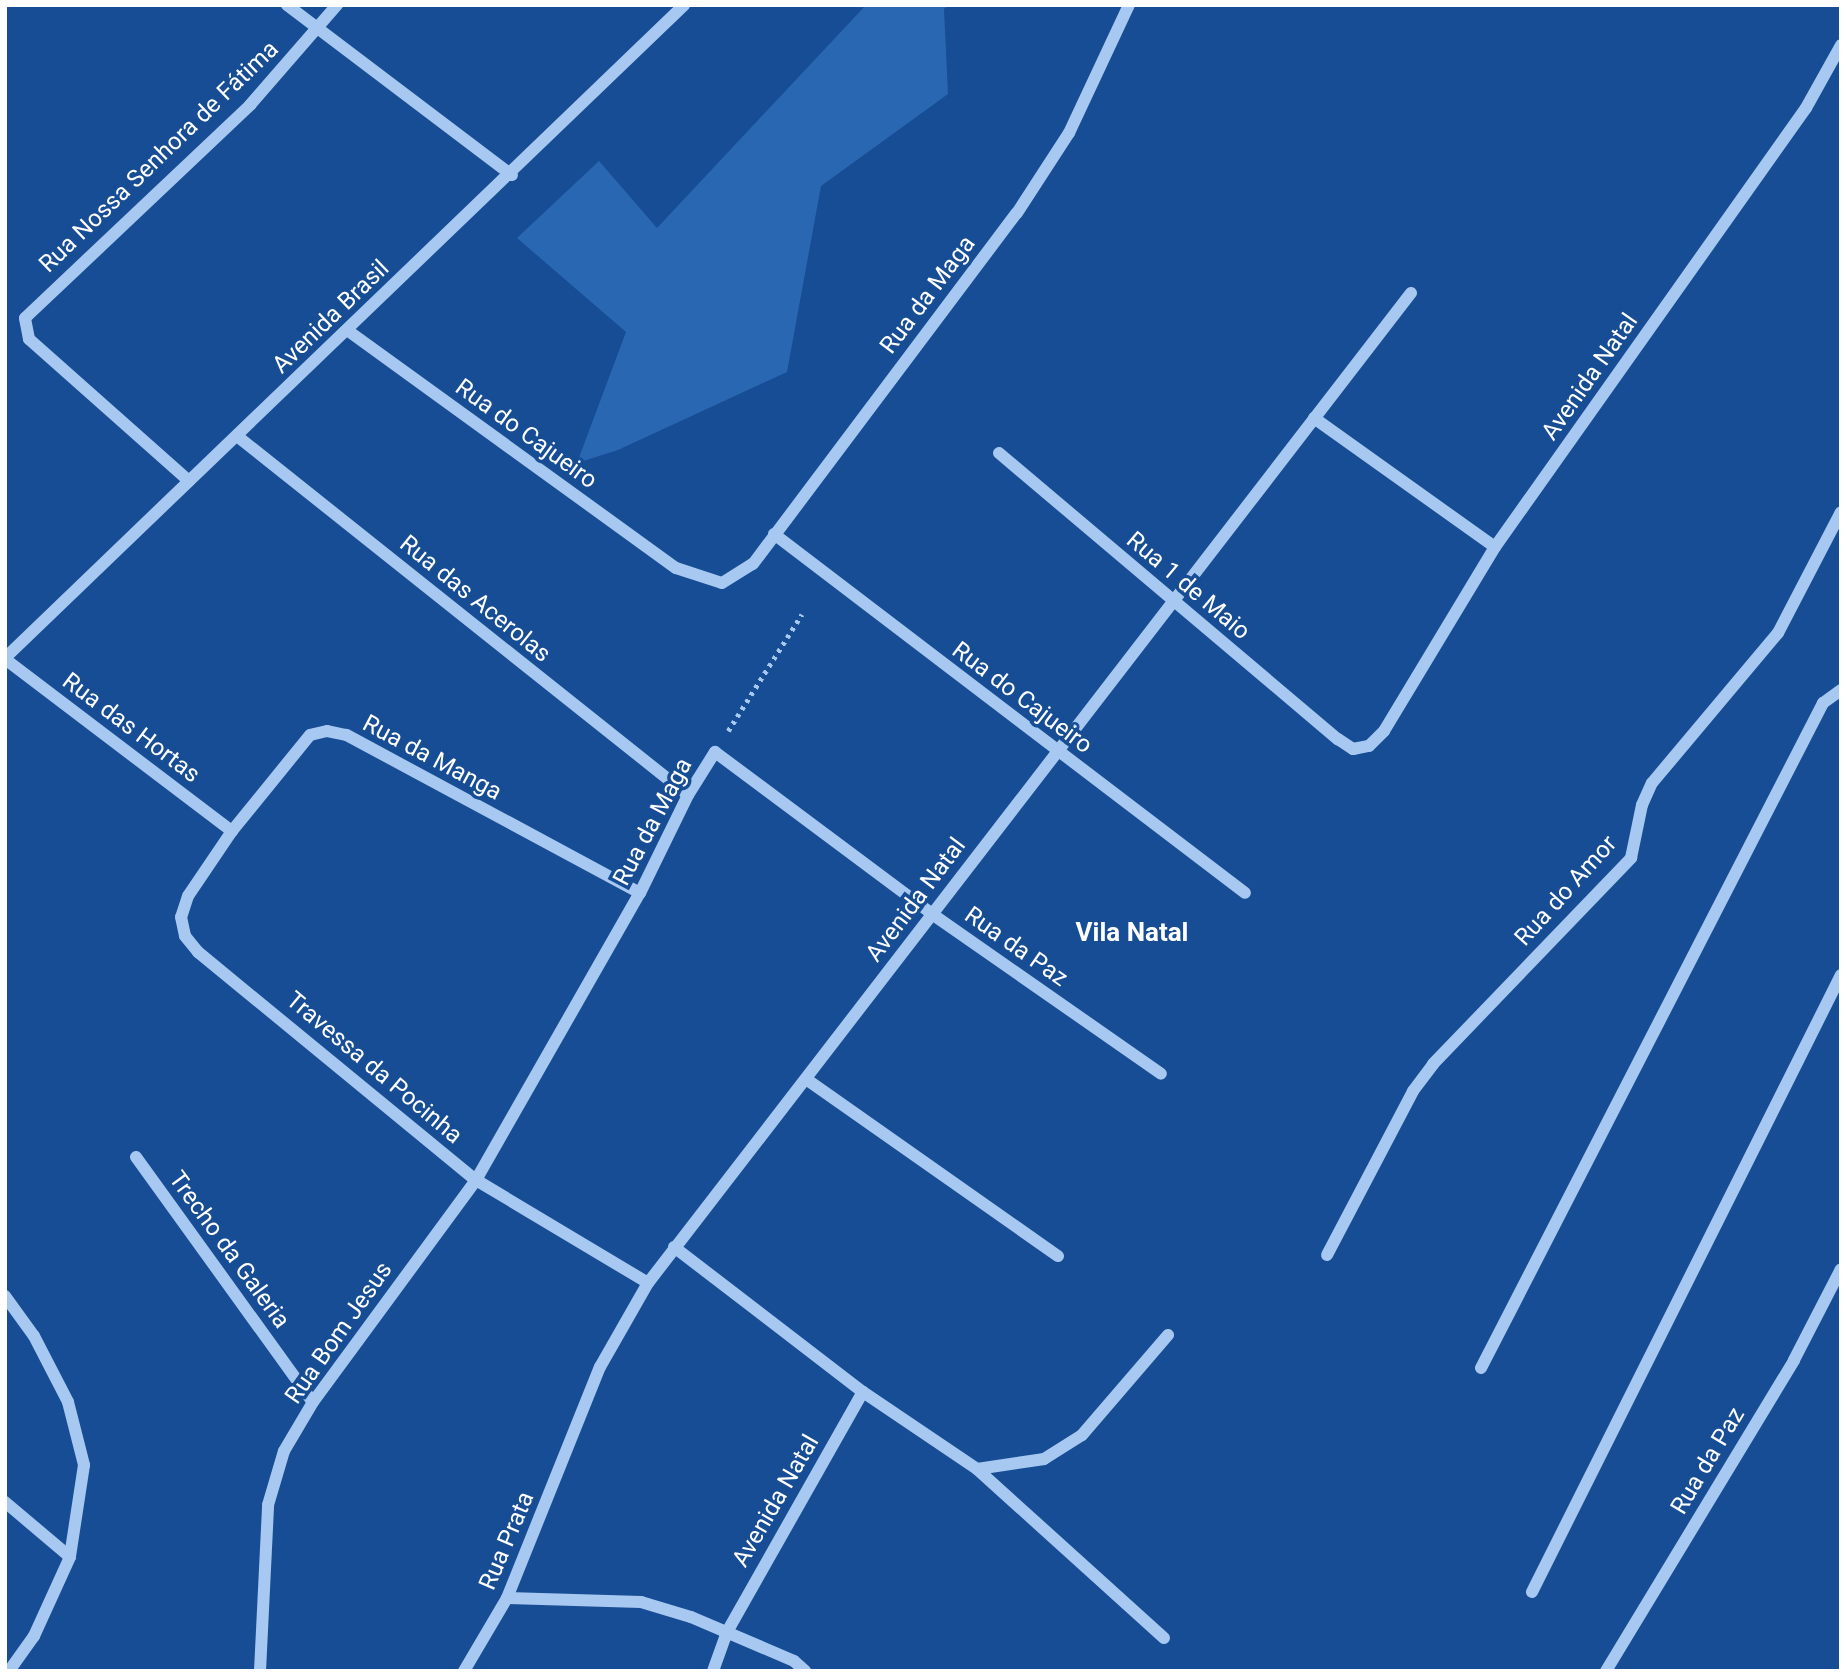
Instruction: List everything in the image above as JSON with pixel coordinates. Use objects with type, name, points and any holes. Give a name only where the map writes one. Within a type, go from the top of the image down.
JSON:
[{"type":"street","points":[[287,5],[512,175]]},
{"type":"street","name":"Rua Nossa Senhora de Fátima","points":[[189,481],[29,340],[25,318],[250,104],[337,5]]},
{"type":"street","name":"Avenida Brasil","points":[[5,659],[512,175],[684,5]]},
{"type":"street","name":"Rua da Maga","points":[[722,583],[752,564],[1017,213],[1069,133],[1129,5]]},
{"type":"street","name":"Avenida Natal","points":[[1353,749],[1369,746],[1384,731],[1495,547],[1806,108],[1841,45]]},
{"type":"street","name":"Avenida Natal","points":[[578,1423],[600,1367],[648,1283],[674,1247],[1412,293]]},
{"type":"street","name":"Rua do Cajueiro","points":[[347,330],[676,568],[722,583]]},
{"type":"street","points":[[1314,418],[1495,547]]},
{"type":"street","name":"Rua das Acerolas","points":[[237,436],[688,795]]},
{"type":"street","name":"Rua 1 de Maio","points":[[999,453],[1172,601],[1353,749]]},
{"type":"street","name":"Rua do Amor","points":[[1326,1255],[1413,1091],[1433,1064],[1631,858],[1642,805],[1652,783],[1778,633],[1841,512]]},
{"type":"street","name":"Rua do Cajueiro","points":[[774,534],[1056,752],[1245,893]]},
{"type":"street","name":"Rua das Hortas","points":[[5,659],[232,831]]},
{"type":"street","points":[[1480,1368],[1823,703],[1841,690]]},
{"type":"street","name":"Rua da Manga","points":[[232,831],[310,735],[327,731],[346,735],[640,893]]},
{"type":"street","name":"Rua da Maga","points":[[547,1052],[640,893],[688,795],[715,752]]},
{"type":"street","name":"Rua da Paz","points":[[715,752],[932,914],[1161,1074]]},
{"type":"street","name":"Travessa da Pocinha","points":[[232,831],[188,896],[181,917],[185,936],[198,952],[475,1180],[648,1283]]},
{"type":"street","points":[[1532,1592],[1841,975]]},
{"type":"street","name":"Rua Bom Jesus","points":[[260,1671],[268,1505],[284,1451],[313,1402],[475,1180],[547,1052]]},
{"type":"street","points":[[806,1079],[1058,1256]]},
{"type":"street","name":"Trecho da Galeria","points":[[136,1157],[313,1402]]},
{"type":"street","points":[[674,1247],[863,1392],[977,1469],[1164,1638]]},
{"type":"street","name":"Rua da Paz","points":[[1606,1671],[1794,1360],[1841,1269]]},
{"type":"street","points":[[5,1297],[34,1336],[68,1402],[84,1465],[70,1557],[34,1636],[9,1671]]},
{"type":"street","points":[[977,1469],[1044,1459],[1082,1435],[1168,1335]]},
{"type":"street","name":"Avenida Natal","points":[[713,1671],[727,1632],[863,1392]]},
{"type":"street","name":"Rua Prata","points":[[464,1671],[507,1598],[578,1423]]},
{"type":"street","points":[[5,1502],[70,1557]]},
{"type":"street","points":[[507,1598],[641,1602],[727,1632],[794,1661],[805,1671]]},
{"type":"path","name":"Rua da Maga","points":[[715,752],[802,614]]},
{"type":"shaded area","points":[[866,5],[948,5],[944,9],[948,94],[821,186],[787,372],[618,450],[577,463],[626,332],[517,238],[599,161],[657,228]]},
{"type":"district","name":"Vila Natal","points":[[1132,933]]}]
